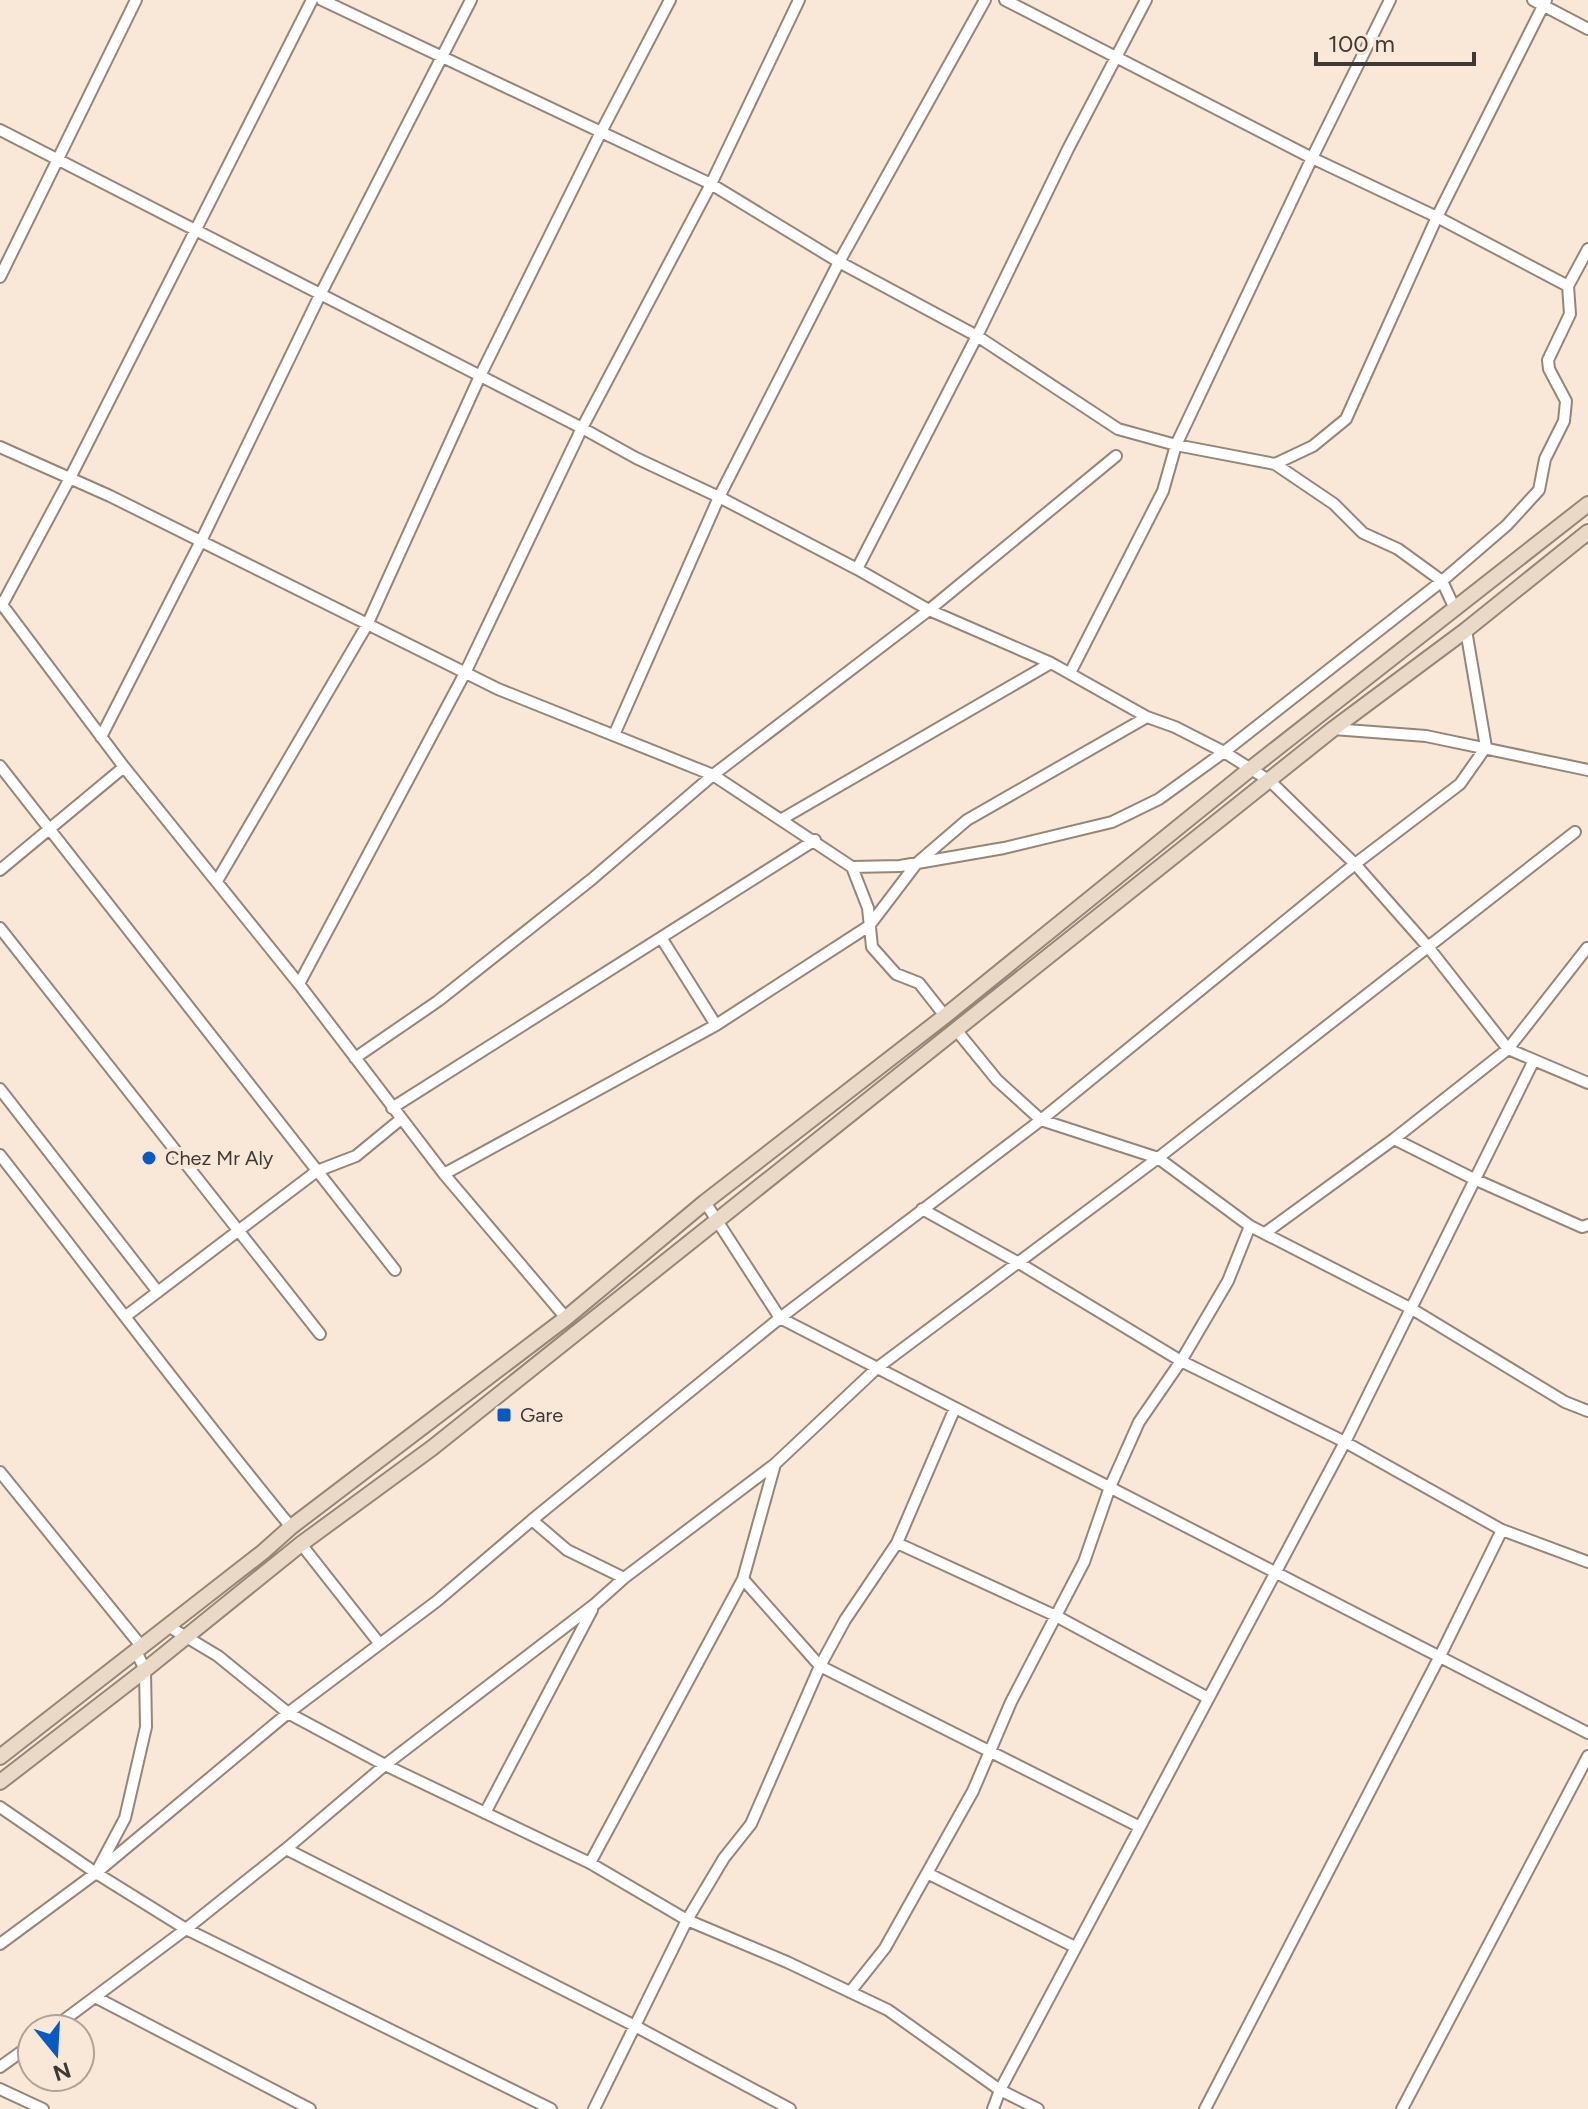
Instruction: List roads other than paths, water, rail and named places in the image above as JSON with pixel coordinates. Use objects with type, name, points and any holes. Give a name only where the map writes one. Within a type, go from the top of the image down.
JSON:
[{"type":"main road","points":[[0,1757],[291,1527],[566,1318],[705,1202],[945,1016],[1249,770],[1588,504]]},
{"type":"main road","points":[[0,1782],[301,1544],[432,1448],[579,1333],[717,1219],[1333,729],[1466,630],[1588,532]]},
{"type":"main road","points":[[566,1318],[579,1333]]},
{"type":"street","points":[[0,277],[136,0]]},
{"type":"street","points":[[312,0],[70,478],[1,604],[124,767],[299,984],[444,1174],[566,1318]]},
{"type":"street","points":[[322,0],[711,184],[839,262],[977,336],[1118,429],[1176,445],[1275,464],[1334,504],[1363,533],[1398,549],[1442,581],[1455,609]]},
{"type":"street","points":[[101,737],[201,541],[320,295],[471,0]]},
{"type":"street","points":[[217,881],[367,625],[480,376],[670,0]]},
{"type":"street","points":[[299,984],[465,673],[582,428],[711,184],[799,0]]},
{"type":"street","points":[[614,735],[719,497],[839,262],[985,0]]},
{"type":"street","points":[[1005,0],[1568,286]]},
{"type":"street","points":[[857,569],[1146,0]]},
{"type":"street","points":[[1070,673],[1163,491],[1176,445],[1390,0]]},
{"type":"street","points":[[1275,464],[1313,446],[1346,419],[1437,217],[1540,2],[1588,29]]},
{"type":"street","points":[[0,130],[636,458],[719,497],[929,610],[1051,663],[1147,717],[1175,727],[1224,752],[1270,781],[1355,864],[1429,948],[1508,1049],[1588,1083]]},
{"type":"street","points":[[852,867],[917,863],[1004,848],[1112,822],[1159,799],[1224,752],[1442,581],[1507,525],[1539,490],[1545,459],[1564,421],[1566,401],[1549,369],[1548,360],[1570,314],[1568,286],[1588,249]]},
{"type":"street","points":[[0,447],[201,541],[498,689],[713,775],[852,867],[868,908],[872,947],[896,974],[919,983],[945,1016]]},
{"type":"street","points":[[355,1058],[438,1001],[592,879],[713,775],[929,610],[1116,456]]},
{"type":"street","points":[[0,1944],[96,1873],[288,1713],[437,1601],[780,1318],[1041,1120],[1355,864],[1460,784],[1486,747],[1466,630]]},
{"type":"street","points":[[782,819],[1051,663]]},
{"type":"street","points":[[444,1174],[716,1025],[869,926],[917,863],[967,820],[1147,717]]},
{"type":"street","points":[[1333,729],[1426,736],[1588,770]]},
{"type":"street","points":[[0,766],[395,1270]]},
{"type":"street","points":[[0,870],[124,767]]},
{"type":"street","points":[[74,2013],[186,1929],[385,1765],[775,1464],[877,1368],[1158,1158],[1575,832]]},
{"type":"street","points":[[392,1108],[509,1031],[662,939],[815,840]]},
{"type":"street","points":[[0,928],[320,1334]]},
{"type":"street","points":[[662,939],[716,1025]]},
{"type":"street","points":[[1265,1233],[1394,1139],[1508,1049],[1587,948]]},
{"type":"street","points":[[957,1031],[997,1080],[1041,1120],[1158,1158],[1250,1226],[1412,1309],[1565,1402],[1588,1411]]},
{"type":"street","points":[[993,2109],[1000,2090],[1138,1826],[1345,1442],[1534,1060]]},
{"type":"street","points":[[0,1089],[158,1292]]},
{"type":"street","points":[[126,1316],[317,1171],[356,1156],[401,1119]]},
{"type":"street","points":[[1394,1139],[1582,1227],[1588,1225]]},
{"type":"street","points":[[0,1155],[126,1316],[161,1367],[291,1527]]},
{"type":"street","points":[[705,1202],[780,1318],[1588,1733]]},
{"type":"street","points":[[922,1209],[1019,1263],[1181,1361],[1345,1442],[1502,1530],[1588,1562]]},
{"type":"street","points":[[850,1992],[885,1948],[973,1791],[1011,1702],[1084,1562],[1110,1487],[1139,1422],[1181,1361],[1228,1281],[1250,1226]]},
{"type":"street","points":[[594,2109],[687,1920],[724,1858],[751,1824],[820,1666],[845,1620],[897,1543],[955,1408]]},
{"type":"street","points":[[590,1863],[743,1579],[775,1464]]},
{"type":"street","points":[[0,1472],[139,1649],[145,1670],[146,1727],[125,1818],[96,1873]]},
{"type":"street","points":[[532,1520],[567,1550],[624,1578]]},
{"type":"street","points":[[1205,2109],[1502,1530]]},
{"type":"street","points":[[897,1543],[1056,1616],[1208,1698]]},
{"type":"street","points":[[301,1544],[379,1643]]},
{"type":"street","points":[[743,1579],[820,1666],[1138,1826]]},
{"type":"street","points":[[485,1813],[595,1604]]},
{"type":"street","points":[[168,1626],[218,1656],[288,1713],[385,1765],[590,1863],[687,1920],[888,2010],[1000,2090],[1038,2109]]},
{"type":"street","points":[[1402,2109],[1588,1756]]},
{"type":"street","points":[[0,1807],[96,1873],[186,1929],[551,2109]]},
{"type":"street","points":[[286,1849],[635,2026],[790,2109]]},
{"type":"street","points":[[927,1873],[1075,1947]]},
{"type":"street","points":[[95,1997],[310,2109]]},
{"type":"street","points":[[0,2089],[43,2109]]},
{"type":"place","name":"Chez Mr Aly","points":[[149,1158]]},
{"type":"place","name":"Gare","points":[[504,1415]]}]
